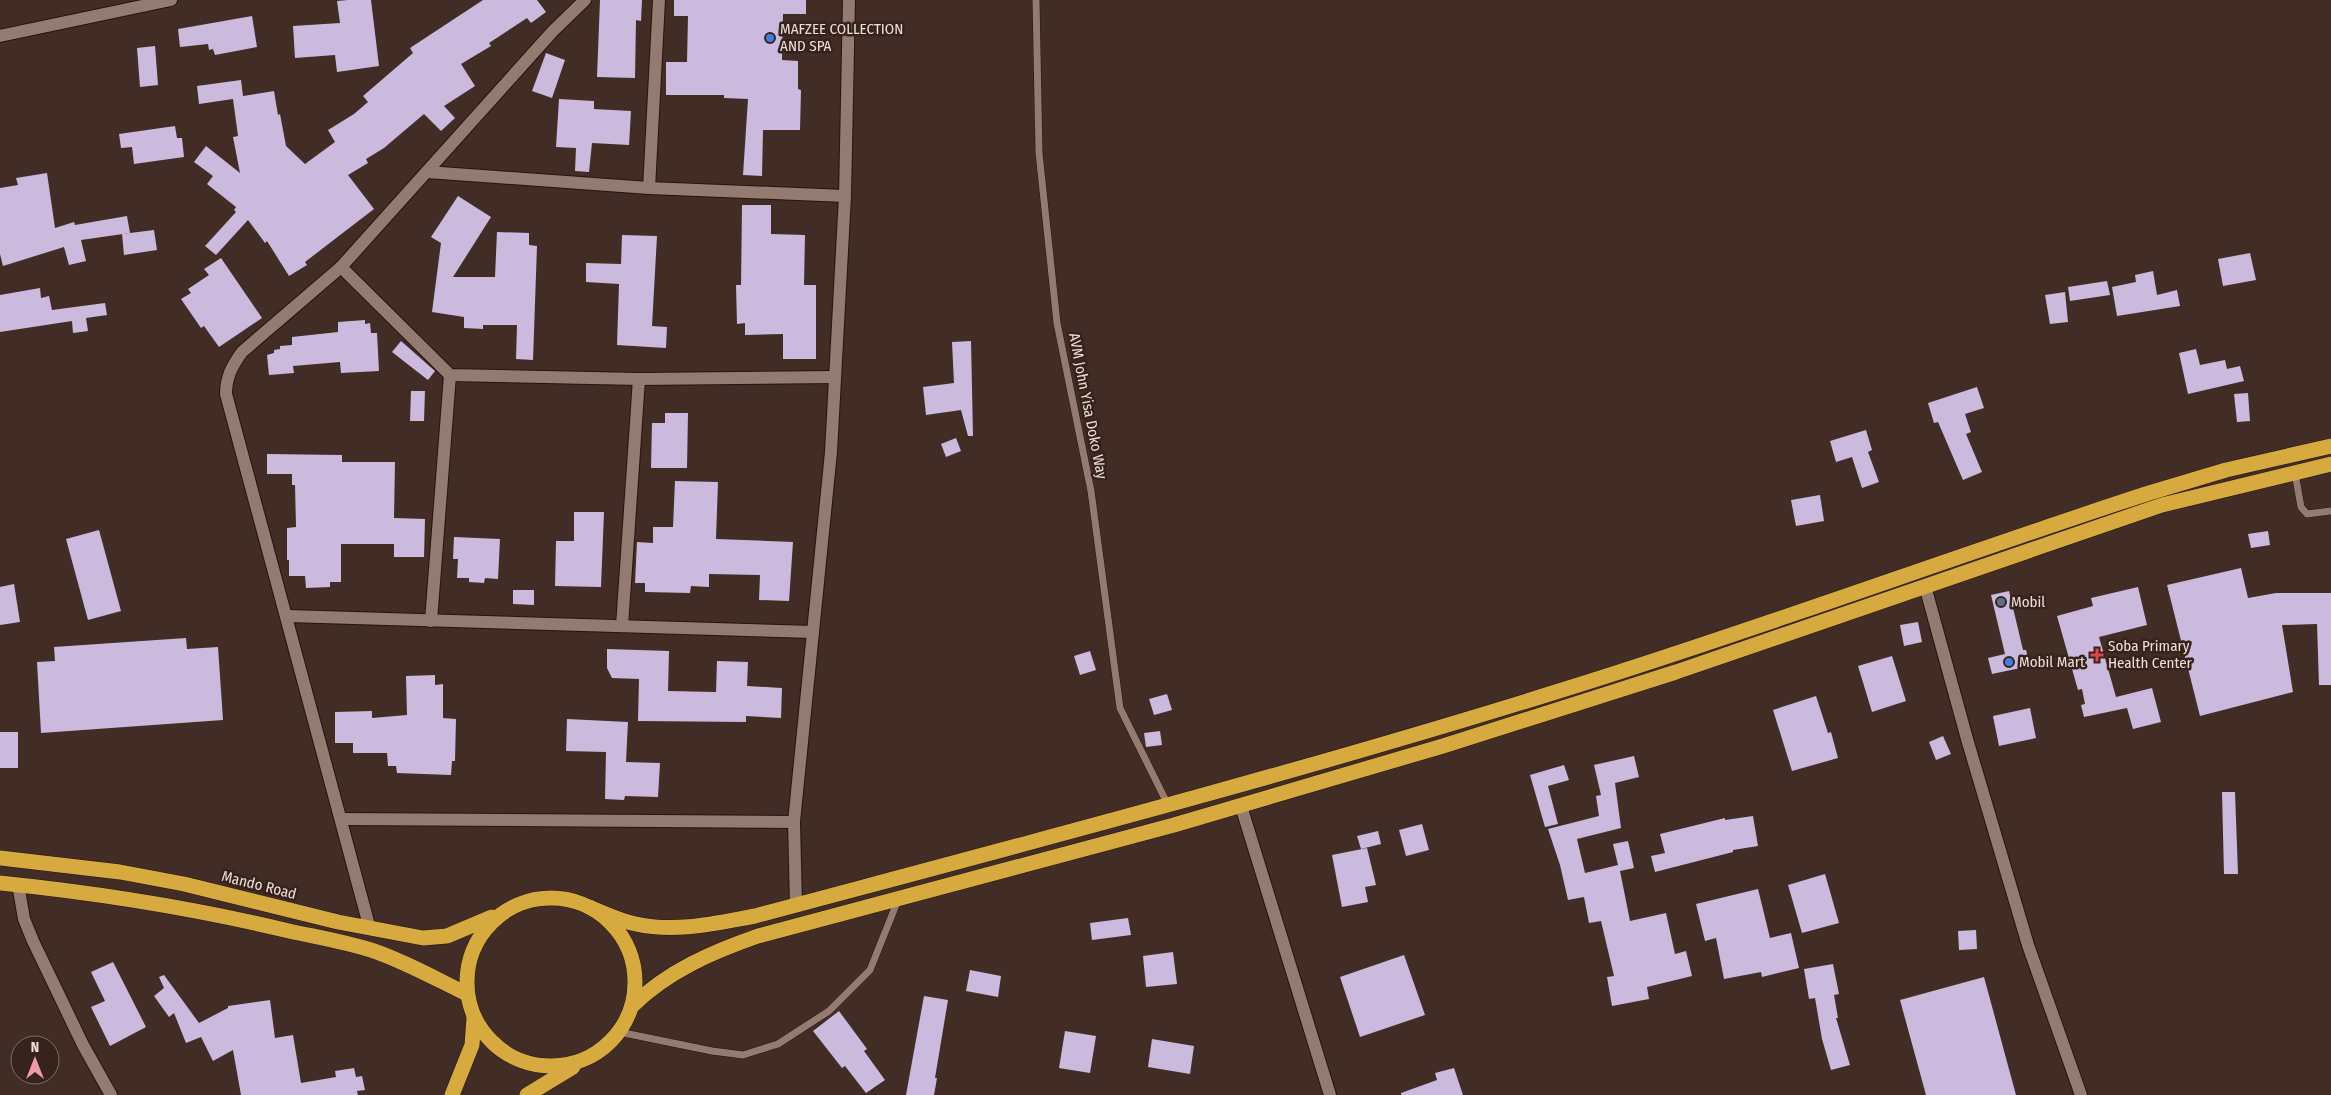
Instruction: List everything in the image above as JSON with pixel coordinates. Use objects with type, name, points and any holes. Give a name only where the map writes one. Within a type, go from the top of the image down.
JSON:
[{"type":"highway","points":[[598,1053],[571,1064],[542,1066],[524,1061],[514,1058],[491,1041],[474,1018],[467,994],[468,962],[482,933],[504,911],[532,900],[561,898],[589,906],[636,924],[659,928],[686,928],[755,916],[1168,805],[1427,732],[1564,690],[2149,493],[2226,470],[2331,446]]},
{"type":"highway","points":[[632,1006],[650,989],[669,976],[724,948],[758,936],[1241,806],[1443,746],[1676,672],[2162,505],[2331,464]]},
{"type":"highway","name":"Mando Road","points":[[0,858],[110,871],[175,882],[370,929],[423,938],[447,936],[470,928],[504,911]]},
{"type":"highway","points":[[0,883],[90,892],[162,903],[237,918],[362,948],[411,966],[467,994]]},
{"type":"highway","points":[[527,1095],[550,1079],[598,1053],[619,1032],[632,1006],[636,977],[629,948],[613,924],[589,906]]},
{"type":"highway","points":[[452,1095],[472,1046],[474,1018]]},
{"type":"street","points":[[0,36],[171,0]]},
{"type":"street","points":[[370,929],[288,616],[226,394],[226,382],[231,368],[242,352],[340,267],[553,31],[585,0]]},
{"type":"street","points":[[649,188],[660,0]]},
{"type":"street","points":[[796,905],[794,822],[831,452],[845,196],[849,0]]},
{"type":"street","points":[[427,172],[649,188],[845,196]]},
{"type":"street","points":[[340,267],[450,375],[639,379],[835,377]]},
{"type":"street","points":[[431,620],[450,375]]},
{"type":"street","points":[[622,626],[639,379]]},
{"type":"street","points":[[1925,586],[1967,739],[2028,945],[2081,1095]]},
{"type":"street","points":[[288,616],[813,632]]},
{"type":"street","points":[[1241,806],[1330,1095]]},
{"type":"street","points":[[341,819],[794,822]]},
{"type":"street","points":[[18,884],[24,919],[32,941],[83,1045],[111,1095]]},
{"type":"lane","name":"AVM John Yisa Doko Way","points":[[1036,0],[1039,153],[1058,323],[1091,492],[1120,708],[1168,805]]},
{"type":"lane","points":[[2295,473],[2301,508],[2307,514],[2331,511]]},
{"type":"lane","points":[[619,1032],[712,1051],[743,1054],[778,1044],[829,1011],[870,970],[899,899]]},
{"type":"building","points":[[371,0],[379,66],[337,72],[335,55],[295,58],[293,26],[340,23],[337,1]]},
{"type":"building","points":[[483,0],[537,0],[546,12],[531,23],[527,18],[489,43],[491,46],[461,64],[475,86],[444,106],[455,118],[441,131],[424,114],[384,148],[366,159],[368,163],[348,175],[374,209],[305,262],[307,265],[289,276],[267,241],[265,243],[248,220],[216,255],[205,246],[236,212],[234,210],[236,207],[207,184],[213,176],[194,162],[206,146],[240,173],[233,137],[238,136],[233,99],[199,104],[197,86],[241,80],[243,96],[274,91],[286,146],[305,164],[335,142],[328,130],[354,114],[368,102],[363,96],[413,53],[410,48]]},
{"type":"building","points":[[600,0],[642,0],[641,21],[636,20],[635,78],[597,77]]},
{"type":"building","points":[[674,0],[806,0],[806,14],[783,14],[782,60],[798,61],[798,89],[801,90],[800,130],[763,130],[762,176],[743,175],[748,99],[724,98],[724,95],[666,95],[666,62],[687,62],[688,16],[674,16]]},
{"type":"building","points":[[252,16],[257,47],[215,55],[213,49],[209,50],[208,44],[180,47],[178,29]]},
{"type":"building","points":[[155,46],[158,85],[140,87],[137,48]]},
{"type":"building","points":[[546,53],[565,60],[552,98],[532,91]]},
{"type":"building","points":[[559,99],[594,101],[594,109],[631,111],[629,145],[592,143],[589,172],[575,171],[576,148],[556,147]]},
{"type":"building","points":[[175,126],[177,138],[182,138],[184,157],[134,164],[132,147],[121,148],[119,134]]},
{"type":"building","points":[[47,173],[55,228],[74,222],[75,225],[127,216],[130,233],[81,240],[86,261],[69,265],[64,247],[3,266],[0,254],[0,188],[18,185],[16,178]]},
{"type":"building","points":[[458,196],[491,217],[453,277],[495,277],[497,232],[529,233],[529,245],[537,246],[533,360],[516,359],[517,325],[483,325],[483,329],[464,328],[464,317],[432,312],[441,243],[431,237]]},
{"type":"building","points":[[742,205],[771,205],[771,234],[805,235],[804,285],[816,285],[816,359],[783,359],[783,334],[745,335],[745,323],[737,324],[736,285],[741,285]]},
{"type":"building","points":[[154,230],[157,250],[124,255],[122,234]]},
{"type":"building","points":[[622,235],[657,236],[652,326],[667,327],[666,348],[617,345],[619,284],[586,282],[586,263],[621,264]]},
{"type":"building","points":[[2250,253],[2256,280],[2223,286],[2218,259]]},
{"type":"building","points":[[221,258],[262,318],[219,347],[204,326],[201,328],[181,299],[191,293],[188,289],[209,275],[204,269]]},
{"type":"building","points":[[2153,271],[2157,295],[2177,290],[2180,306],[2117,316],[2112,287],[2136,282],[2135,275]]},
{"type":"building","points":[[2107,281],[2110,295],[2070,301],[2068,287]]},
{"type":"building","points":[[40,288],[41,298],[49,296],[52,310],[105,303],[107,315],[86,318],[88,331],[73,333],[72,321],[0,332],[0,295]]},
{"type":"building","points":[[2065,292],[2068,322],[2050,324],[2045,295]]},
{"type":"building","points":[[365,320],[365,324],[370,323],[371,333],[377,333],[379,371],[341,373],[340,362],[293,366],[294,373],[269,375],[267,355],[274,353],[274,350],[280,349],[280,346],[292,345],[292,337],[338,332],[338,322]]},
{"type":"building","points":[[401,341],[435,371],[428,380],[392,352]]},
{"type":"building","points":[[971,341],[973,436],[968,436],[961,410],[926,415],[923,387],[954,383],[952,342]]},
{"type":"building","points":[[2196,349],[2200,365],[2225,360],[2227,369],[2240,366],[2244,381],[2188,394],[2179,353]]},
{"type":"building","points":[[1977,387],[1984,408],[1965,414],[1971,432],[1966,434],[1982,472],[1963,480],[1938,422],[1934,423],[1928,403]]},
{"type":"building","points":[[411,391],[425,391],[424,421],[410,421]]},
{"type":"building","points":[[2248,393],[2250,421],[2237,422],[2234,394]]},
{"type":"building","points":[[665,413],[688,413],[687,468],[651,468],[652,423],[665,423]]},
{"type":"building","points":[[1866,430],[1872,450],[1868,452],[1879,482],[1862,488],[1852,457],[1836,462],[1830,441]]},
{"type":"building","points":[[956,438],[961,451],[946,457],[941,444]]},
{"type":"building","points":[[267,454],[342,455],[342,462],[395,462],[394,518],[425,519],[424,557],[394,557],[394,544],[341,544],[341,582],[330,582],[330,587],[306,588],[305,576],[289,576],[289,560],[287,560],[287,528],[296,527],[295,485],[292,485],[292,474],[267,474]]},
{"type":"building","points":[[675,481],[718,482],[716,539],[793,542],[789,601],[759,600],[760,575],[709,574],[709,587],[691,586],[690,593],[645,592],[645,583],[635,583],[637,542],[653,543],[653,527],[673,527]]},
{"type":"building","points":[[1820,495],[1824,521],[1796,526],[1791,500]]},
{"type":"building","points":[[574,512],[604,512],[601,587],[555,586],[556,541],[574,541]]},
{"type":"building","points":[[99,530],[121,611],[88,620],[66,539]]},
{"type":"building","points":[[2268,531],[2270,545],[2251,548],[2248,534]]},
{"type":"building","points":[[454,537],[500,539],[498,579],[485,578],[484,583],[469,582],[469,578],[457,578],[458,559],[453,559]]},
{"type":"building","points":[[2241,568],[2248,598],[2276,593],[2331,593],[2331,685],[2319,685],[2317,624],[2282,625],[2293,692],[2200,716],[2167,585]]},
{"type":"building","points":[[14,584],[20,622],[0,625],[0,587]]},
{"type":"building","points":[[2138,587],[2147,625],[2099,637],[2116,697],[2152,688],[2161,722],[2133,729],[2127,708],[2084,717],[2081,705],[2085,704],[2082,689],[2078,690],[2057,616],[2093,606],[2091,598]]},
{"type":"building","points":[[513,590],[534,590],[534,605],[513,604]]},
{"type":"building","points":[[2009,591],[2023,650],[2026,650],[2030,666],[1992,674],[1988,658],[2005,654],[1991,595]]},
{"type":"building","points":[[1918,622],[1922,642],[1904,646],[1900,625]]},
{"type":"building","points":[[186,638],[187,649],[218,647],[223,720],[41,733],[37,662],[55,661],[54,647]]},
{"type":"building","points":[[607,649],[669,651],[668,691],[716,692],[717,661],[748,662],[747,686],[782,688],[781,718],[746,716],[746,722],[638,721],[639,679],[612,678],[607,668]]},
{"type":"building","points":[[1090,651],[1096,670],[1080,675],[1074,656]]},
{"type":"building","points":[[1892,656],[1906,701],[1872,712],[1858,666]]},
{"type":"building","points":[[435,675],[435,685],[443,684],[443,718],[456,719],[455,761],[452,761],[451,775],[397,773],[396,766],[388,766],[387,753],[353,753],[353,743],[335,743],[335,712],[372,711],[372,718],[407,715],[406,676]]},
{"type":"building","points":[[1167,694],[1172,710],[1154,715],[1149,699]]},
{"type":"building","points":[[1816,696],[1828,733],[1831,732],[1838,758],[1792,771],[1773,710]]},
{"type":"building","points":[[2030,708],[2036,738],[1999,746],[1993,716]]},
{"type":"building","points":[[567,719],[628,722],[626,762],[660,763],[658,797],[625,796],[624,800],[605,799],[606,752],[566,751]]},
{"type":"building","points":[[1160,731],[1162,745],[1146,747],[1144,733]]},
{"type":"building","points":[[0,732],[18,732],[18,768],[0,768]]},
{"type":"building","points":[[1943,736],[1951,754],[1936,760],[1929,742]]},
{"type":"building","points":[[1634,756],[1639,777],[1615,783],[1621,828],[1577,839],[1585,873],[1618,865],[1613,844],[1628,841],[1634,868],[1620,871],[1630,921],[1666,913],[1675,954],[1686,951],[1692,976],[1647,987],[1649,999],[1612,1006],[1607,977],[1614,976],[1601,921],[1589,923],[1584,897],[1568,900],[1560,865],[1548,829],[1599,816],[1596,796],[1601,795],[1594,765]]},
{"type":"building","points":[[1564,765],[1569,780],[1548,786],[1558,824],[1545,827],[1530,775]]},
{"type":"building","points":[[2222,792],[2235,792],[2238,874],[2224,874]]},
{"type":"building","points":[[1753,816],[1758,846],[1733,850],[1733,852],[1655,872],[1651,856],[1665,853],[1660,834],[1725,818],[1725,820]]},
{"type":"building","points":[[1422,824],[1429,850],[1406,856],[1399,830]]},
{"type":"building","points":[[1378,831],[1381,844],[1361,849],[1357,836]]},
{"type":"building","points":[[1367,848],[1376,885],[1365,887],[1368,902],[1342,907],[1332,855]]},
{"type":"building","points":[[1825,874],[1839,923],[1802,933],[1788,885]]},
{"type":"building","points":[[1758,889],[1770,938],[1791,933],[1799,968],[1762,977],[1761,972],[1724,979],[1716,938],[1705,941],[1696,904]]},
{"type":"building","points":[[1128,918],[1131,935],[1092,940],[1090,923]]},
{"type":"building","points":[[1976,930],[1977,949],[1959,950],[1958,931]]},
{"type":"building","points":[[1173,952],[1177,984],[1146,987],[1143,956]]},
{"type":"building","points":[[1404,955],[1425,1015],[1360,1037],[1340,977]]},
{"type":"building","points":[[113,962],[146,1027],[110,1046],[91,1007],[105,1001],[91,972]]},
{"type":"building","points":[[1833,964],[1839,994],[1834,995],[1838,1018],[1836,1018],[1850,1065],[1831,1070],[1822,1039],[1815,998],[1809,999],[1804,969]]},
{"type":"building","points":[[970,970],[1001,976],[998,997],[966,991]]},
{"type":"building","points":[[164,975],[199,1023],[228,1008],[228,1006],[270,1000],[275,1038],[293,1035],[301,1083],[336,1077],[335,1071],[354,1068],[356,1077],[362,1076],[365,1090],[357,1091],[358,1095],[241,1095],[233,1050],[213,1061],[201,1037],[186,1043],[174,1013],[169,1017],[154,996],[164,988],[159,977]]},
{"type":"building","points":[[1984,977],[2016,1095],[1926,1095],[1900,1000]]},
{"type":"building","points":[[924,996],[948,1000],[934,1095],[906,1095]]},
{"type":"building","points":[[839,1011],[867,1049],[864,1051],[885,1080],[866,1093],[845,1066],[842,1068],[813,1031]]},
{"type":"building","points":[[1065,1031],[1096,1036],[1090,1073],[1059,1068]]},
{"type":"building","points":[[1152,1039],[1194,1046],[1190,1074],[1148,1067]]},
{"type":"building","points":[[1454,1068],[1463,1095],[1401,1095],[1401,1093],[1437,1080],[1435,1073]]},
{"type":"place","name":"MAFZEE COLLECTION AND SPA","points":[[770,38]]},
{"type":"place","name":"Mobil","points":[[2001,602]]},
{"type":"place","name":"Soba Primary Health Center","points":[[2097,655]]},
{"type":"place","name":"Mobil Mart","points":[[2009,662]]}]
